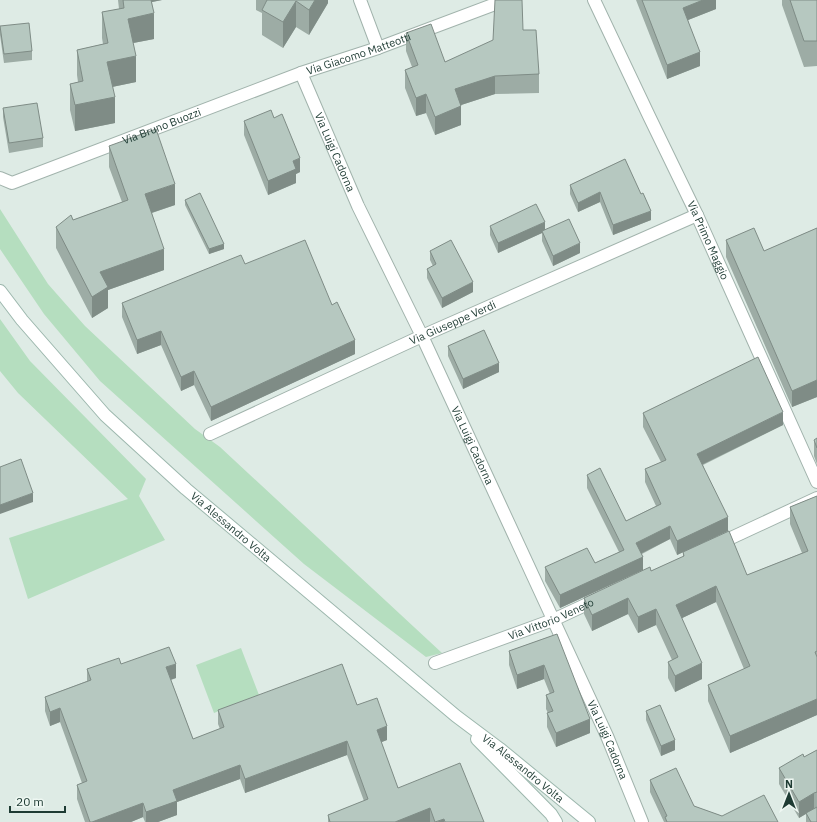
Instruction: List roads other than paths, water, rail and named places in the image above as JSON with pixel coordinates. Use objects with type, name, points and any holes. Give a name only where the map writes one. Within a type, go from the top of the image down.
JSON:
[{"type":"street","points":[[360,0],[378,48]]},
{"type":"street","name":"Via Giacomo Matteotti","points":[[301,73],[378,48],[506,0]]},
{"type":"street","name":"Via Primo Maggio","points":[[594,0],[697,215],[817,482]]},
{"type":"street","name":"Via Bruno Buozzi","points":[[0,178],[12,183],[301,73]]},
{"type":"street","name":"Via Luigi Cadorna","points":[[301,73],[358,206],[422,336],[607,736],[641,821]]},
{"type":"street","name":"Via Giuseppe Verdi","points":[[210,434],[422,336],[697,215]]},
{"type":"street","name":"Via Alessandro Volta","points":[[0,290],[22,320],[105,415],[186,489],[456,716],[500,748],[589,822]]},
{"type":"street","points":[[710,548],[817,498]]},
{"type":"street","name":"Via Vittorio Veneto","points":[[435,663],[553,620],[610,594]]},
{"type":"street","name":"Via Alessandro Volta","points":[[456,716],[551,814],[556,822]]}]
